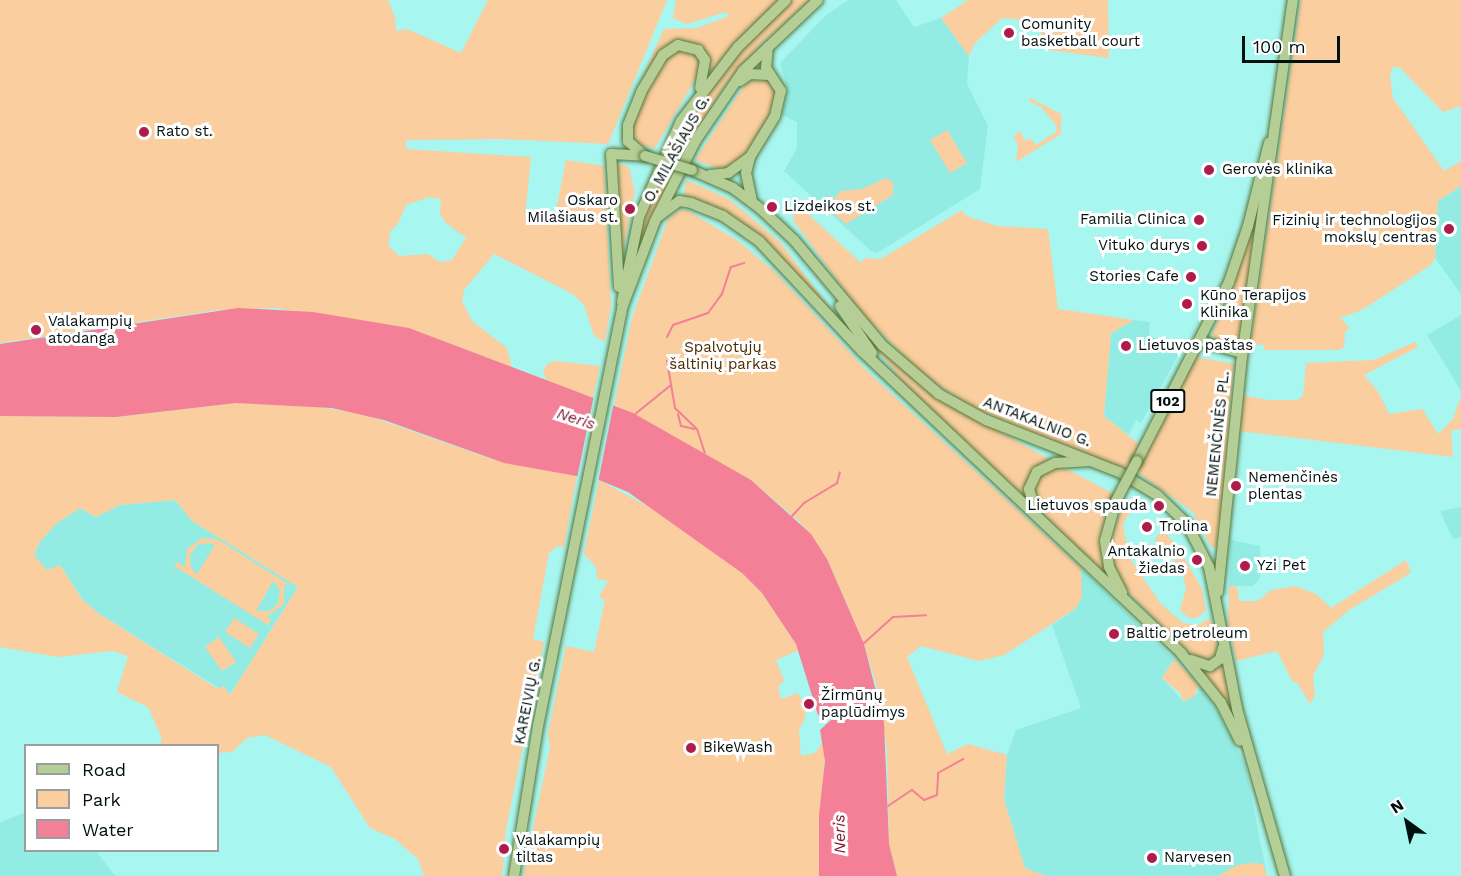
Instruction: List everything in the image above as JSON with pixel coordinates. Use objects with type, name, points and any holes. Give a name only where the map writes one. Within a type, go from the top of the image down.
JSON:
[{"type":"main road","name":"O. MILAŠIAUS G.","points":[[577,534],[622,308],[625,274],[645,197],[668,147],[697,97],[738,47],[786,0]]},
{"type":"main road","name":"O. MILAŠIAUS G.","points":[[622,308],[655,221],[696,140],[730,88],[769,44],[818,0]]},
{"type":"main road","name":"NEMENČINĖS PL.","points":[[1128,603],[1113,577],[1106,554],[1106,530],[1116,501],[1200,341],[1237,260],[1272,131],[1293,0]]},
{"type":"main road","points":[[752,201],[746,173],[750,157],[779,107],[781,91],[765,64],[769,44]]},
{"type":"main road","points":[[645,156],[628,141],[631,112],[663,56],[678,45],[692,46],[705,60],[697,97]]},
{"type":"main road","points":[[730,88],[750,75],[770,75]]},
{"type":"main road","name":"NEMENČINĖS PL.","points":[[1218,599],[1242,353],[1272,160],[1272,131]]},
{"type":"main road","name":"ANTAKALNIO G.","points":[[622,308],[611,154],[645,156],[692,170],[706,175],[752,201],[794,240],[829,286],[882,345],[939,394],[986,420],[1094,460],[1138,483],[1179,514],[1204,552],[1218,599],[1219,623],[1256,784],[1285,876]]},
{"type":"main road","points":[[706,175],[728,173],[750,157]]},
{"type":"main road","name":"ANTAKALNIO G.","points":[[655,221],[672,205],[684,201],[737,224],[773,254],[896,384],[1181,653],[1221,703],[1256,784]]},
{"type":"main road","points":[[829,286],[847,318],[896,384]]},
{"type":"main road","points":[[1200,341],[1242,353]]},
{"type":"main road","points":[[1038,516],[1029,489],[1037,472],[1055,463],[1094,460]]},
{"type":"main road","name":"KAREIVIŲ G.","points":[[514,876],[553,654],[577,534]]},
{"type":"main road","points":[[1181,653],[1210,666],[1220,659],[1224,645]]},
{"type":"shaded area","points":[[848,0],[896,0],[914,27],[941,18],[969,56],[967,84],[988,126],[980,189],[877,253],[871,251],[784,171],[797,148],[797,122],[782,115],[788,91],[780,63],[825,16]]},
{"type":"shaded area","name":"Fizinių ir technologijos mokslų centras","points":[[1461,186],[1461,294],[1435,258],[1438,201]]},
{"type":"shaded area","points":[[1461,315],[1461,391],[1427,335]]},
{"type":"shaded area","points":[[1134,320],[1150,322],[1149,336],[1182,348],[1141,423],[1136,420],[1129,435],[1104,416],[1111,333]]},
{"type":"shaded area","points":[[176,500],[192,521],[298,587],[230,695],[98,613],[82,599],[60,565],[47,571],[34,556],[40,542],[56,524],[80,508],[96,517],[120,505]]},
{"type":"shaded area","points":[[1461,507],[1461,537],[1453,539],[1440,511]]},
{"type":"shaded area","points":[[1231,540],[1260,546],[1260,579],[1252,586],[1229,586]]},
{"type":"shaded area","points":[[1081,568],[1174,659],[1162,678],[1183,701],[1198,693],[1199,685],[1214,705],[1245,764],[1267,876],[1046,876],[1025,869],[1004,799],[1007,755],[1016,730],[1081,708],[1052,625],[1069,614]]},
{"type":"shaded area","points":[[24,812],[24,852],[97,852],[115,876],[0,876],[0,823]]},
{"type":"green space","points":[[0,0],[388,0],[395,17],[396,31],[407,29],[461,53],[488,0],[667,0],[608,144],[501,139],[406,140],[406,149],[531,157],[525,216],[554,220],[566,160],[604,166],[611,306],[605,342],[594,336],[584,305],[573,294],[494,254],[464,290],[462,301],[472,321],[507,348],[512,367],[409,328],[275,308],[218,310],[0,343]],"holes":[[[429,197],[441,199],[440,214],[445,222],[466,238],[452,260],[440,262],[428,254],[399,256],[388,245],[391,230],[398,224],[406,205]]]},
{"type":"green space","points":[[676,0],[780,0],[711,72],[709,60],[679,41],[638,87],[664,29],[697,28],[729,16],[726,12],[687,24],[673,18]]},
{"type":"green space","points":[[792,0],[810,0],[761,44],[726,84],[681,155],[669,152],[705,94],[741,49]]},
{"type":"green space","points":[[968,0],[1108,0],[1109,58],[1049,50],[1035,21],[1002,18],[975,43],[969,56],[941,18]]},
{"type":"green space","points":[[1301,0],[1461,0],[1461,106],[1443,112],[1399,67],[1393,67],[1390,74],[1393,98],[1444,171],[1461,161],[1461,186],[1438,201],[1435,258],[1431,265],[1362,310],[1340,318],[1350,328],[1345,331],[1344,347],[1339,350],[1264,350],[1264,345],[1254,344],[1251,339]]},
{"type":"green space","points":[[677,50],[693,52],[700,59],[699,73],[655,148],[638,145],[631,128],[645,93],[666,58]]},
{"type":"green space","points":[[767,78],[776,89],[774,110],[742,159],[721,170],[695,160],[746,83]]},
{"type":"green space","points":[[1030,98],[1061,114],[1061,134],[1016,162],[1018,147],[1014,136],[1020,131],[1025,141],[1030,138],[1036,145],[1056,132],[1057,126],[1040,106],[1029,102]]},
{"type":"green space","points":[[947,130],[967,163],[950,173],[930,140]]},
{"type":"green space","points":[[616,163],[629,167],[635,192],[622,257]]},
{"type":"green space","points":[[660,172],[671,175],[641,246],[636,246]]},
{"type":"green space","points":[[886,178],[893,182],[893,195],[846,224],[826,207],[841,191],[862,189]]},
{"type":"green space","points":[[686,180],[729,199],[780,242],[843,325],[756,233],[720,210],[684,196]]},
{"type":"green space","points":[[1262,189],[1239,343],[1235,345],[1214,338],[1212,333],[1228,302]]},
{"type":"green space","points":[[807,205],[805,211],[861,263],[865,258],[881,259],[962,210],[966,216],[997,226],[1048,229],[1058,309],[1134,320],[1111,333],[1104,416],[1139,444],[1127,471],[973,408],[924,376],[861,313],[793,220],[794,213]]},
{"type":"green space","name":"Spalvotųjų šaltinių parkas","points":[[680,210],[687,210],[738,241],[775,272],[869,373],[1081,568],[1082,598],[1075,609],[1004,655],[979,661],[921,646],[907,657],[947,754],[968,744],[1007,755],[1004,799],[1025,868],[1046,876],[897,876],[889,844],[887,749],[877,687],[864,644],[827,559],[801,523],[751,480],[614,405],[632,318],[668,219]]},
{"type":"green space","points":[[855,321],[898,366],[929,391],[1052,461],[1025,491],[1025,497],[909,390]]},
{"type":"green space","points":[[1415,342],[1418,347],[1364,375],[1379,393],[1389,414],[1422,409],[1438,434],[1453,419],[1461,397],[1461,429],[1451,431],[1453,457],[1238,431],[1241,395],[1268,400],[1297,400],[1303,396],[1306,363],[1374,360]]},
{"type":"green space","points":[[1196,357],[1234,364],[1218,547],[1211,547],[1193,512],[1137,472]]},
{"type":"green space","points":[[556,361],[600,366],[593,398],[547,381],[543,371],[547,364]]},
{"type":"green space","points":[[236,403],[313,406],[366,415],[491,459],[577,475],[564,547],[557,546],[549,553],[533,639],[544,642],[506,830],[502,876],[424,876],[418,859],[395,839],[370,828],[331,767],[265,735],[247,738],[232,752],[219,753],[219,744],[160,744],[162,739],[148,707],[117,692],[128,656],[112,651],[58,657],[0,647],[0,416],[116,417]],"holes":[[[175,500],[192,521],[298,587],[230,695],[224,686],[218,689],[98,613],[82,599],[60,565],[47,570],[34,555],[40,542],[56,524],[80,508],[96,517],[120,505]]]},
{"type":"green space","points":[[1053,468],[1067,469],[1114,494],[1100,537],[1102,559],[1111,583],[1039,510],[1033,489],[1040,476]]},
{"type":"green space","points":[[599,480],[662,514],[742,573],[762,593],[796,644],[799,650],[776,660],[784,680],[778,687],[781,699],[798,693],[803,702],[806,715],[799,731],[801,756],[815,753],[823,742],[825,750],[819,876],[523,876],[550,747],[548,734],[566,646],[594,652],[605,600],[599,597],[608,581],[597,579],[596,567],[584,554]]},
{"type":"green space","points":[[1124,498],[1139,508],[1127,516],[1123,525],[1129,557],[1160,603],[1183,623],[1198,625],[1210,618],[1218,647],[1211,662],[1192,655],[1125,590],[1115,571],[1110,545]]},
{"type":"green space","points":[[1163,530],[1180,550],[1202,589],[1206,610],[1197,618],[1189,618],[1180,610],[1186,589],[1184,579],[1167,547],[1154,540]]},
{"type":"green space","points":[[202,538],[217,539],[290,585],[284,585],[284,604],[267,617],[271,620],[268,625],[174,566],[177,562],[185,567],[187,549]],"holes":[[[198,544],[215,545],[197,574],[191,568],[190,555]],[[273,581],[280,590],[278,604],[270,611],[256,611]]]},
{"type":"green space","points":[[1406,560],[1411,572],[1349,610],[1323,632],[1324,655],[1313,676],[1315,696],[1310,704],[1298,684],[1292,681],[1277,651],[1236,661],[1228,622],[1229,586],[1237,586],[1239,601],[1258,601],[1271,590],[1296,586],[1316,594],[1331,608]]},
{"type":"green space","points":[[234,618],[259,634],[250,648],[225,632]]},
{"type":"green space","points":[[219,637],[236,662],[222,671],[205,647]]},
{"type":"green space","points":[[1174,659],[1199,685],[1194,697],[1183,701],[1180,693],[1162,678]]},
{"type":"green space","points":[[1223,664],[1234,715],[1202,672],[1215,670]]},
{"type":"green space","points":[[1263,864],[1267,876],[1218,876],[1237,865]]},
{"type":"water","name":"Neris","points":[[238,308],[313,312],[409,328],[633,413],[751,480],[811,534],[827,559],[864,644],[884,723],[889,844],[897,876],[819,876],[819,815],[825,761],[820,730],[832,719],[818,715],[796,644],[762,593],[742,573],[628,492],[599,480],[504,463],[384,420],[332,408],[236,403],[116,417],[0,416],[0,344]]},
{"type":"pier","points":[[594,395],[614,402],[598,483],[577,478]]},
{"type":"waterway","points":[[1100,214],[1118,215]]},
{"type":"waterway","points":[[1090,223],[1097,216]]},
{"type":"waterway","points":[[667,337],[673,325],[708,313],[722,294],[731,267],[744,263]]},
{"type":"waterway","points":[[667,361],[675,408],[697,429],[705,453]]},
{"type":"waterway","points":[[634,415],[671,385]]},
{"type":"waterway","points":[[678,414],[681,426],[695,429]]},
{"type":"waterway","points":[[792,516],[804,503],[837,483],[840,472]]},
{"type":"waterway","points":[[863,644],[893,617],[926,615]]},
{"type":"waterway","points":[[888,806],[912,790],[924,800],[937,795],[938,773],[963,759]]},
{"type":"place","name":"Comunity basketball court","points":[[1009,33]]},
{"type":"place","name":"Rato st.","points":[[144,132]]},
{"type":"place","name":"Gerovės klinika","points":[[1209,170]]},
{"type":"place","name":"Lizdeikos st.","points":[[772,207]]},
{"type":"place","name":"Oskaro Milašiaus st.","points":[[630,209]]},
{"type":"place","name":"Familia Clinica","points":[[1199,220]]},
{"type":"place","name":"Fizinių ir technologijos mokslų centras","points":[[1449,229]]},
{"type":"place","name":"Vituko durys","points":[[1202,246]]},
{"type":"place","name":"Stories Cafe","points":[[1191,277]]},
{"type":"place","name":"Kūno Terapijos Klinika","points":[[1187,304]]},
{"type":"place","name":"Valakampių atodanga","points":[[36,330]]},
{"type":"place","name":"Lietuvos paštas","points":[[1126,346]]},
{"type":"place","name":"Nemenčinės plentas","points":[[1236,486]]},
{"type":"place","name":"Lietuvos spauda","points":[[1159,506]]},
{"type":"place","name":"Trolina","points":[[1147,527]]},
{"type":"place","name":"Antakalnio žiedas","points":[[1197,560]]},
{"type":"place","name":"Yzi Pet","points":[[1245,566]]},
{"type":"place","name":"Baltic petroleum","points":[[1114,634]]},
{"type":"place","name":"Žirmūnų paplūdimys","points":[[809,704]]},
{"type":"place","name":"BikeWash","points":[[691,748]]},
{"type":"place","name":"Valakampių tiltas","points":[[504,849]]},
{"type":"place","name":"Narvesen","points":[[1152,858]]}]
